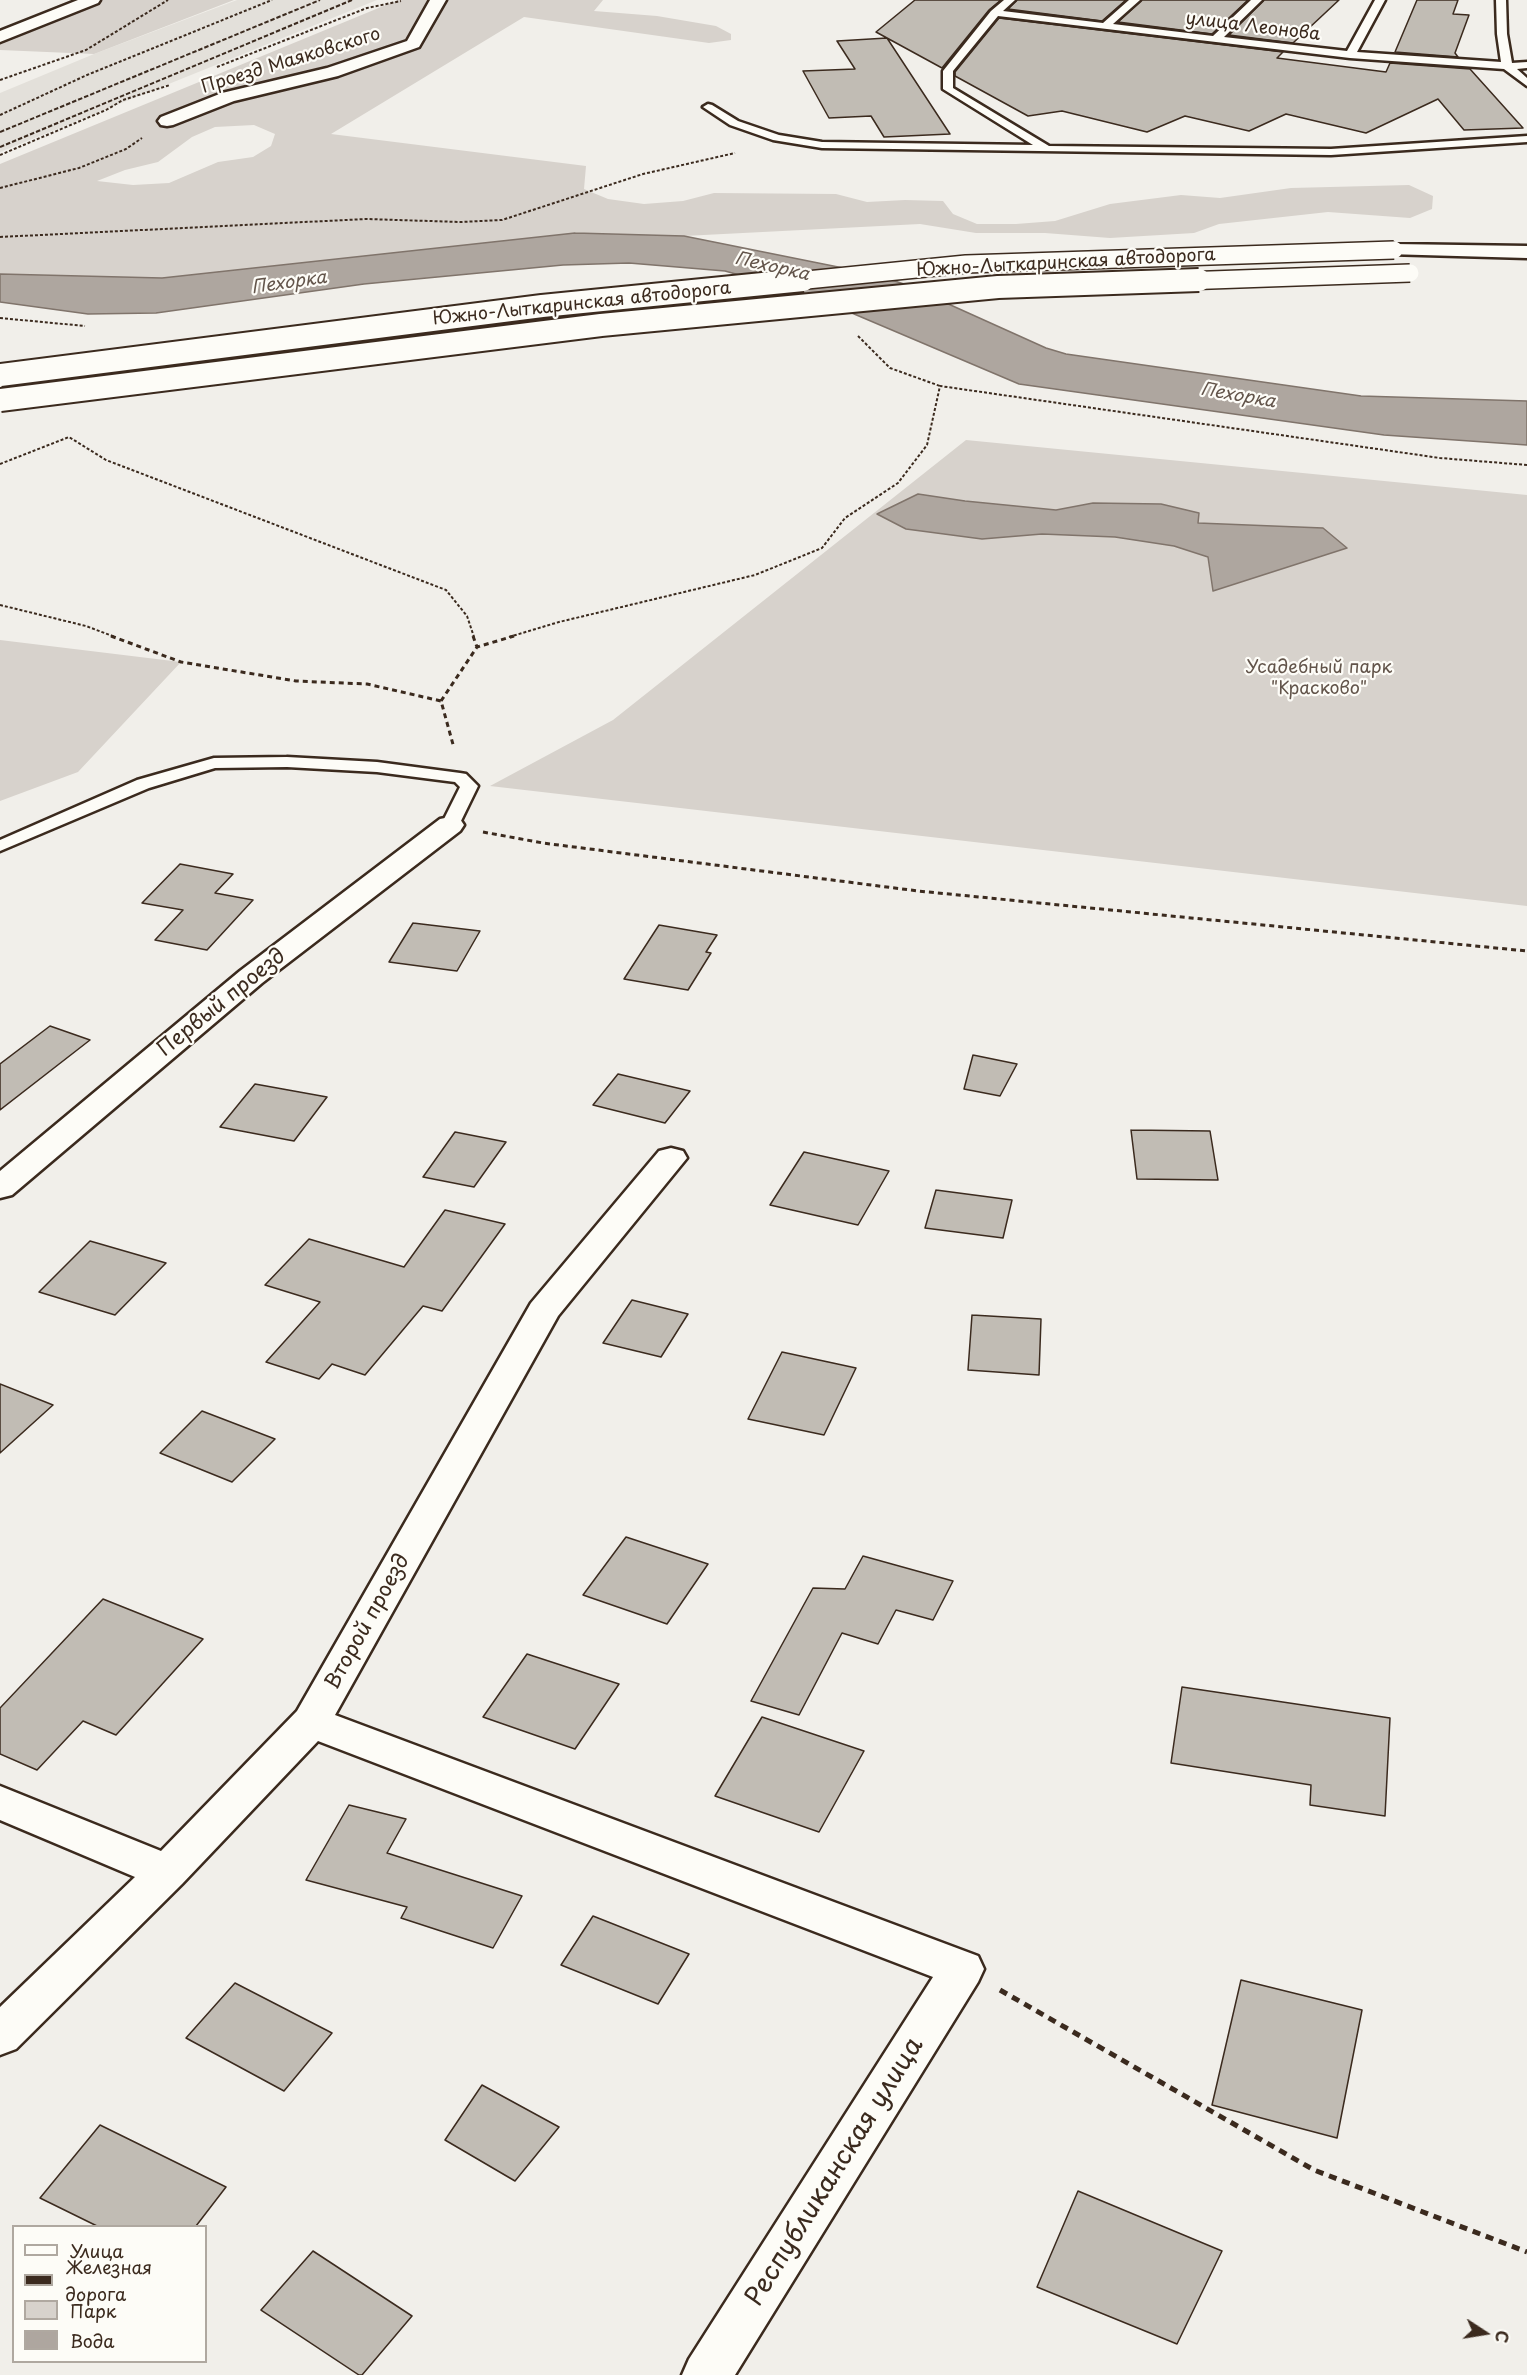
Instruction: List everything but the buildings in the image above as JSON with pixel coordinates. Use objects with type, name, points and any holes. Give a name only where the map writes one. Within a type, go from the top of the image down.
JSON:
[{"type":"main road","points":[[0,37],[92,0]]},
{"type":"main road","name":"Проезд Маяковского","points":[[167,121],[228,97],[332,72],[413,44],[438,0]]},
{"type":"main road","name":"Южно-Лыткаринская автодорога","points":[[0,375],[542,306],[966,264],[1394,250],[1527,252]]},
{"type":"main road","name":"Южно-Лыткаринская автодорога","points":[[0,400],[601,325],[998,287],[1433,273]]},
{"type":"main road","name":"Первый проезд","points":[[0,1188],[250,977],[450,825]]},
{"type":"main road","name":"Второй проезд","points":[[0,2036],[167,1872],[311,1722],[543,1311],[671,1158]]},
{"type":"main road","points":[[311,1722],[962,1969]]},
{"type":"main road","points":[[0,1802],[167,1872]]},
{"type":"main road","name":"Республиканская улица","points":[[707,2375],[962,1969]]},
{"type":"lane","points":[[1010,0],[995,13],[948,71],[948,90],[1047,148]]},
{"type":"lane","points":[[1105,26],[1134,0]]},
{"type":"lane","points":[[1216,39],[1257,0]]},
{"type":"lane","points":[[1350,55],[1380,0]]},
{"type":"lane","points":[[1501,0],[1504,53],[1507,66],[1527,84]]},
{"type":"lane","name":"улица Леонова","points":[[995,13],[1350,55],[1507,66],[1527,65]]},
{"type":"lane","points":[[708,107],[734,123],[777,138],[822,145],[1331,152],[1527,139]]},
{"type":"lane","points":[[0,846],[143,784],[214,763],[309,763],[377,767],[460,778],[469,786],[450,825]]},
{"type":"path","points":[[0,80],[86,50],[168,0]]},
{"type":"path","points":[[0,115],[87,75],[272,0]]},
{"type":"path","points":[[0,188],[79,168],[126,149],[167,121]]},
{"type":"path","points":[[0,237],[366,219],[461,222],[502,220],[643,174],[740,152]]},
{"type":"path","points":[[0,321],[8,320]]},
{"type":"path","points":[[460,778],[441,701],[477,647],[559,622],[755,575],[822,548],[845,518],[898,483],[927,445],[940,386],[1428,457],[1527,465]]},
{"type":"path","points":[[0,464],[69,437],[106,460],[446,590],[467,616],[477,647]]},
{"type":"path","points":[[0,605],[86,626],[181,662],[296,681],[367,684],[441,701]]},
{"type":"path","points":[[450,825],[543,843],[918,891],[1527,951]]},
{"type":"path","points":[[962,1969],[1314,2170],[1527,2252]]},
{"type":"shaded area","points":[[237,0],[377,0],[0,152],[0,93],[94,54]]},
{"type":"green space","points":[[92,0],[234,0],[94,54],[0,50],[0,37]]},
{"type":"green space","points":[[398,0],[603,0],[594,11],[657,16],[716,26],[731,34],[731,40],[709,43],[524,17],[331,134],[586,166],[584,189],[608,199],[644,204],[683,201],[714,193],[836,194],[867,202],[943,201],[953,214],[977,224],[1055,221],[1110,204],[1181,195],[1220,198],[1291,188],[1409,185],[1433,196],[1432,209],[1410,218],[1328,212],[1219,224],[1194,233],[1110,238],[1045,233],[976,233],[920,224],[684,236],[575,233],[162,278],[0,274],[0,164]],"holes":[[[254,125],[275,134],[271,146],[253,157],[218,162],[169,183],[133,185],[97,181],[125,170],[158,162],[192,137],[215,127]]]},
{"type":"green space","name":"Усадебный парк \"Красково\"","points":[[966,440],[1527,495],[1527,906],[490,786],[613,720]]},
{"type":"green space","points":[[0,640],[181,662],[78,772],[0,801]]},
{"type":"water","name":"Пехорка","points":[[575,233],[684,236],[873,274],[904,284],[1046,348],[1066,354],[1361,396],[1527,401],[1527,445],[1384,435],[1019,384],[807,294],[725,271],[629,263],[563,265],[364,284],[156,313],[88,314],[0,302],[0,274],[162,278]]},
{"type":"water","points":[[918,494],[1056,510],[1093,503],[1161,504],[1199,513],[1198,523],[1323,528],[1347,548],[1213,591],[1208,557],[1174,546],[1115,537],[1042,534],[982,539],[906,529],[877,514]]},
{"type":"railway","points":[[0,132],[320,0]]},
{"type":"railway","points":[[0,147],[352,0]]}]
